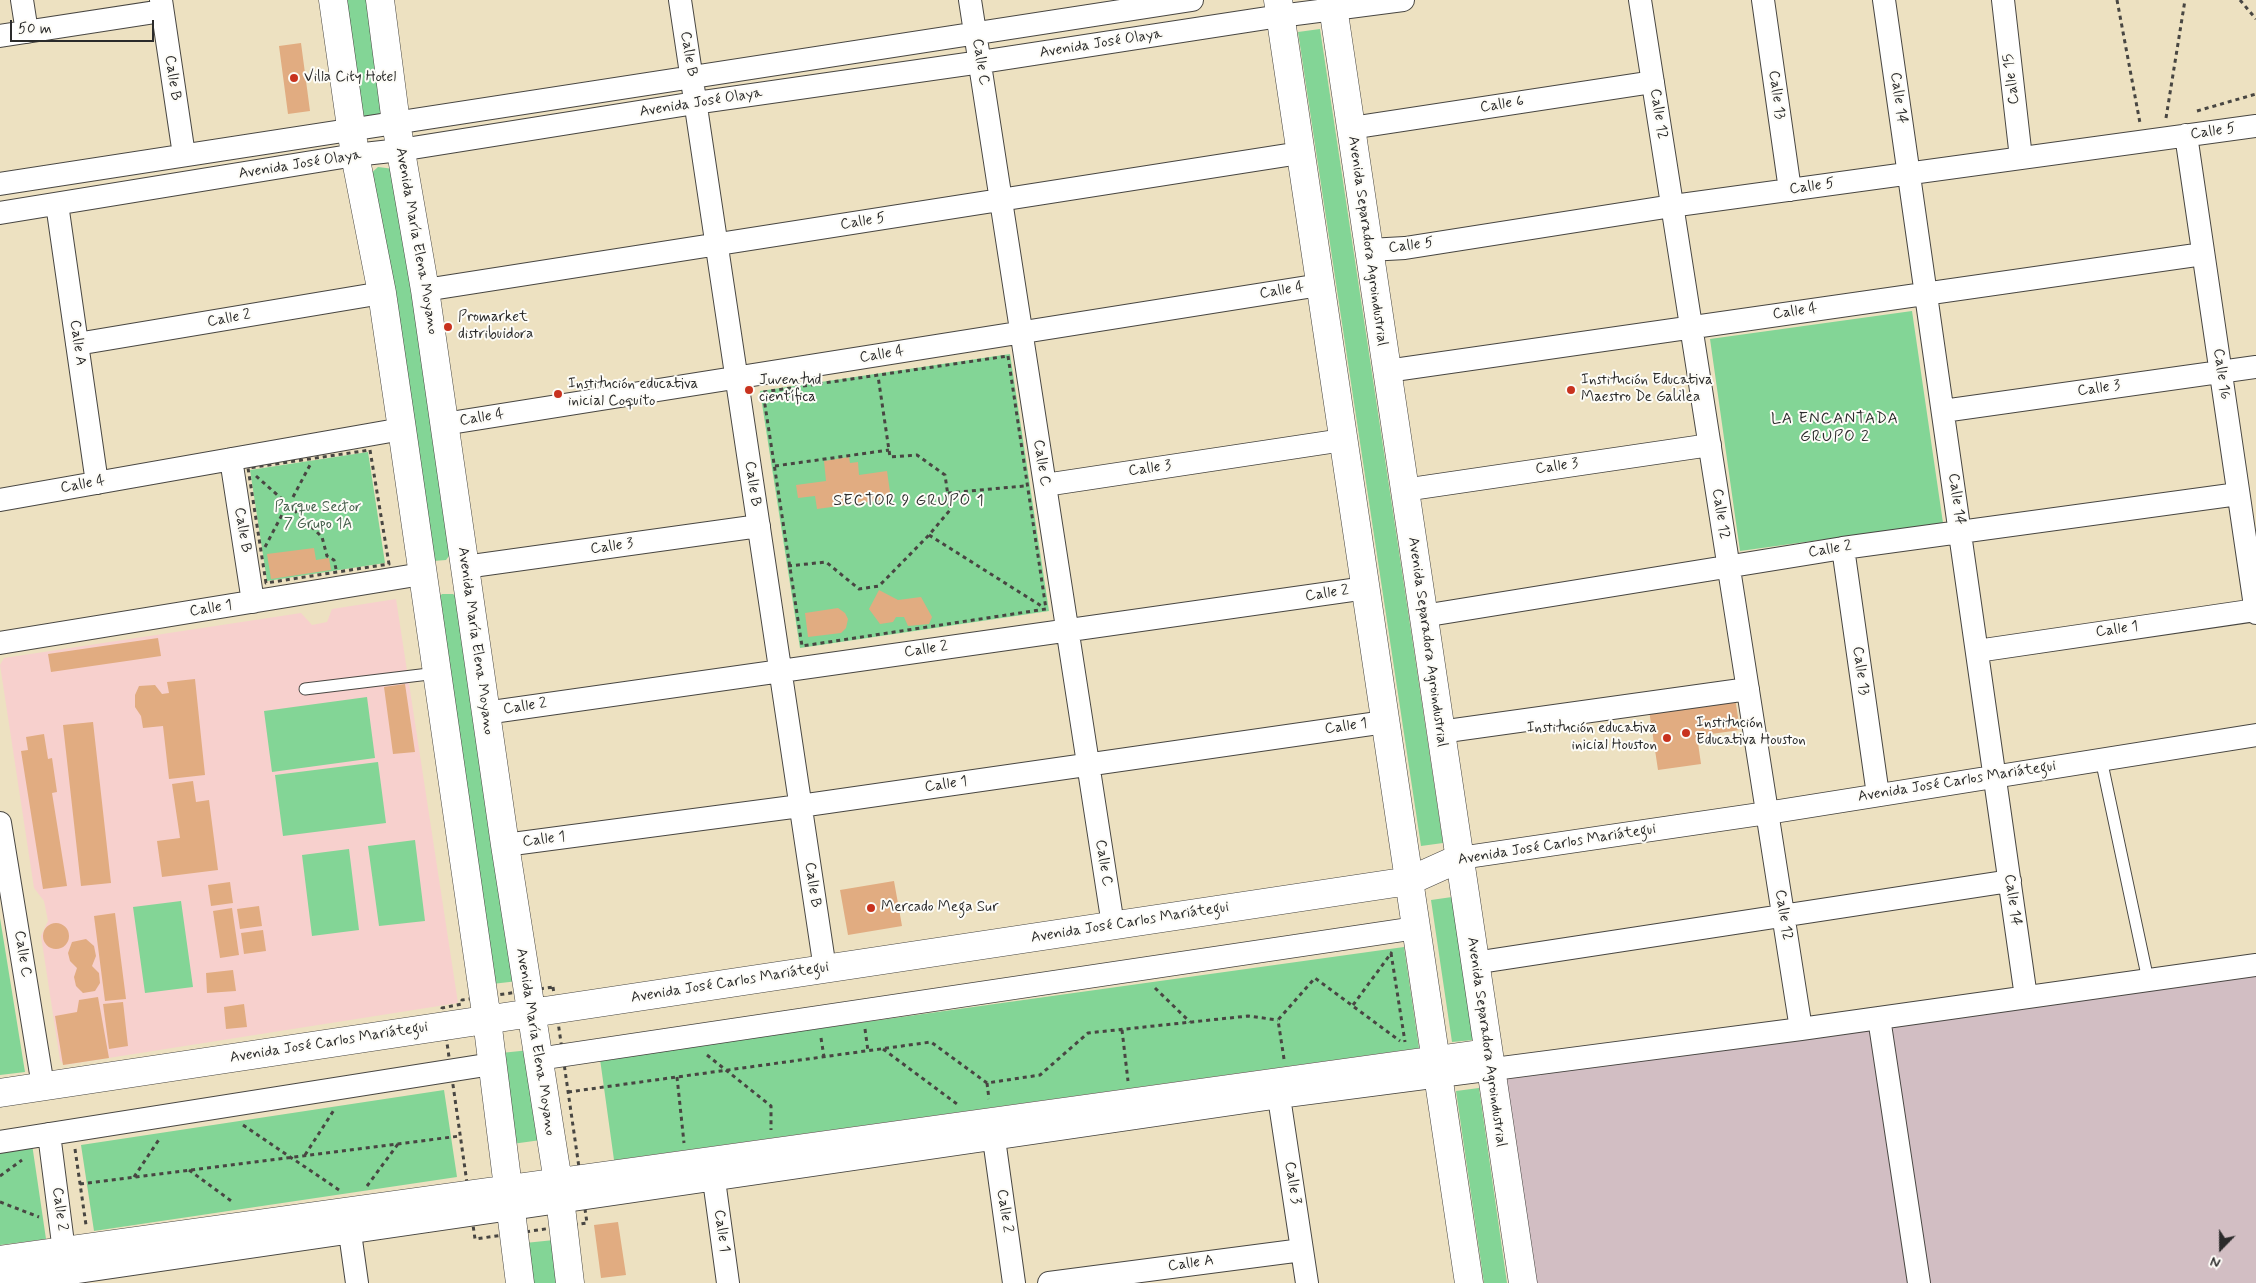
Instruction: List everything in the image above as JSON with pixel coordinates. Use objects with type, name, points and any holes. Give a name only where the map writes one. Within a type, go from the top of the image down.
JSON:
[{"type":"street","points":[[22,0],[27,32]]},
{"type":"street","points":[[333,0],[354,143],[382,293],[402,429],[487,1020],[520,1283]]},
{"type":"street","name":"Avenida María Elena Moyano","points":[[380,0],[400,150],[425,290],[505,845],[559,1192],[570,1283]]},
{"type":"street","name":"Calle B","points":[[680,0],[825,968]]},
{"type":"street","name":"Calle C","points":[[970,0],[1021,333],[1036,485],[1067,630],[1113,925]]},
{"type":"street","name":"Avenida José Olaya","points":[[0,213],[57,204],[354,143],[396,123],[1192,0]]},
{"type":"street","name":"Avenida José Olaya","points":[[0,184],[184,155],[354,143],[400,150],[695,103],[981,62],[1279,8],[1402,0]]},
{"type":"street","name":"Calle 12","points":[[1640,0],[1801,1029]]},
{"type":"street","name":"Calle 13","points":[[1763,0],[1790,190]]},
{"type":"street","name":"Calle 14","points":[[1884,0],[2026,997]]},
{"type":"street","name":"Calle 15","points":[[2002,0],[2021,158]]},
{"type":"street","points":[[0,36],[162,5]]},
{"type":"street","name":"Calle B","points":[[162,5],[184,155]]},
{"type":"street","name":"Avenida Separadora Agroindustrial","points":[[1332,5],[1523,1283]]},
{"type":"street","points":[[1279,8],[1469,1283]]},
{"type":"street","name":"Calle 6","points":[[1351,128],[1653,82]]},
{"type":"street","name":"Calle 5","points":[[1369,250],[1405,248],[1672,206],[2256,126]]},
{"type":"street","name":"Calle 16","points":[[2186,135],[2256,611]]},
{"type":"street","name":"Calle 5","points":[[425,290],[1300,153]]},
{"type":"street","name":"Calle A","points":[[57,204],[96,483]]},
{"type":"street","name":"Calle 4","points":[[1386,371],[2203,254]]},
{"type":"street","name":"Calle 4","points":[[444,424],[737,378],[876,366],[1021,333],[1320,285]]},
{"type":"street","name":"Calle 2","points":[[77,344],[382,293]]},
{"type":"street","name":"Calle 3","points":[[1943,411],[2256,367]]},
{"type":"street","name":"Calle 4","points":[[0,500],[402,429]]},
{"type":"street","name":"Calle 3","points":[[1036,485],[1343,440]]},
{"type":"street","name":"Calle 3","points":[[1404,490],[1710,445]]},
{"type":"street","name":"Calle B","points":[[231,458],[253,602]]},
{"type":"street","name":"Calle 2","points":[[1423,616],[1843,548],[2238,494]]},
{"type":"street","name":"Calle 3","points":[[465,567],[758,526]]},
{"type":"street","name":"Calle 13","points":[[1843,548],[1878,795]]},
{"type":"street","name":"Calle 1","points":[[0,643],[422,574]]},
{"type":"street","name":"Calle 2","points":[[486,713],[1366,588]]},
{"type":"street","name":"Calle 1","points":[[1977,651],[2256,611]]},
{"type":"street","points":[[1440,732],[1748,689]]},
{"type":"street","name":"Calle 1","points":[[505,845],[800,806],[1386,722]]},
{"type":"street","name":"Avenida José Carlos Mariátegui","points":[[0,1092],[1409,881],[1460,858],[1878,795],[2256,735]]},
{"type":"street","name":"Calle C","points":[[0,823],[43,1086]]},
{"type":"street","points":[[1474,963],[2010,881]]},
{"type":"street","points":[[538,1059],[1416,928]]},
{"type":"street","points":[[2,1283],[72,1264],[509,1199],[1278,1090],[1489,1062],[1801,1029],[2256,965]]},
{"type":"street","points":[[1879,1018],[1919,1283]]},
{"type":"street","points":[[0,1142],[492,1064]]},
{"type":"street","points":[[559,1192],[714,1180],[994,1139],[1278,1090]]},
{"type":"street","name":"Calle 3","points":[[1278,1090],[1307,1283]]},
{"type":"street","name":"Calle 2","points":[[49,1134],[72,1264]]},
{"type":"street","name":"Calle 2","points":[[994,1139],[1014,1283]]},
{"type":"street","name":"Calle 1","points":[[714,1180],[728,1283]]},
{"type":"street","points":[[0,1260],[72,1264],[350,1233],[509,1199]]},
{"type":"street","points":[[350,1233],[357,1283]]},
{"type":"street","name":"Calle A","points":[[1050,1283],[1302,1250]]},
{"type":"lane","points":[[305,689],[436,673]]},
{"type":"lane","points":[[2101,759],[2148,980]]},
{"type":"path","points":[[2117,0],[2144,140]]},
{"type":"path","points":[[2165,121],[2185,0]]},
{"type":"path","points":[[2240,0],[2256,19]]},
{"type":"path","points":[[1008,356],[1036,485],[1046,609],[802,646],[763,392],[876,366],[1008,356]]},
{"type":"path","points":[[765,569],[826,562],[859,589],[879,586],[929,535],[950,510],[945,475],[917,455],[890,457],[876,366]]},
{"type":"path","points":[[370,450],[389,564],[266,583],[261,554],[248,468],[370,450]]},
{"type":"path","points":[[774,466],[889,450]]},
{"type":"path","points":[[293,497],[314,458]]},
{"type":"path","points":[[948,493],[1036,485]]},
{"type":"path","points":[[294,510],[322,537],[327,556],[334,560],[337,572]]},
{"type":"path","points":[[261,554],[284,512]]},
{"type":"path","points":[[929,535],[1046,609],[1067,630]]},
{"type":"path","points":[[1383,954],[1392,953],[1406,1045]]},
{"type":"path","points":[[1293,1061],[1284,1062],[1278,1020],[1315,978],[1406,1045]]},
{"type":"path","points":[[1163,985],[1154,986],[1190,1022]]},
{"type":"path","points":[[568,1092],[931,1042],[987,1083],[1040,1075],[1088,1033],[1248,1016],[1278,1020]]},
{"type":"path","points":[[856,1028],[874,1026]]},
{"type":"path","points":[[864,1027],[868,1050]]},
{"type":"path","points":[[1122,1030],[1128,1084],[1138,1082]]},
{"type":"path","points":[[820,1034],[824,1057]]},
{"type":"path","points":[[1396,1046],[1406,1045]]},
{"type":"path","points":[[883,1049],[962,1107],[952,1108]]},
{"type":"path","points":[[701,1050],[771,1106],[771,1134]]},
{"type":"path","points":[[565,1069],[575,1068]]},
{"type":"path","points":[[677,1077],[684,1146]]},
{"type":"path","points":[[987,1083],[990,1103]]},
{"type":"path","points":[[304,1156],[339,1104]]},
{"type":"path","points":[[235,1119],[344,1193]]},
{"type":"path","points":[[72,1130],[80,1184],[72,1264]]},
{"type":"path","points":[[80,1184],[460,1136]]},
{"type":"path","points":[[134,1177],[161,1137]]},
{"type":"path","points":[[364,1191],[398,1144]]},
{"type":"path","points":[[578,1160],[588,1159]]},
{"type":"path","points":[[189,1170],[240,1208]]},
{"type":"path","points":[[0,1202],[47,1220]]},
{"type":"shaded area","points":[[396,599],[458,1003],[64,1065],[60,1060],[41,936],[48,921],[44,901],[34,888],[0,665],[4,658],[301,613],[312,625],[327,622],[332,609]]},
{"type":"shaded area","points":[[2256,961],[2256,1283],[1530,1283],[1497,1067]]},
{"type":"green space","points":[[343,0],[369,0],[387,111],[375,124],[360,114]]},
{"type":"green space","points":[[1320,29],[1443,843],[1421,846],[1298,32]]},
{"type":"green space","points":[[378,167],[394,169],[452,552],[446,560],[433,561],[369,175]]},
{"type":"green space","points":[[1912,311],[1943,523],[1740,551],[1710,339]]},
{"type":"green space","points":[[1010,354],[1049,611],[800,648],[760,391]]},
{"type":"green space","name":"Parque Sector 7 Grupo 1A","points":[[368,452],[385,563],[267,581],[250,470]]},
{"type":"green space","points":[[442,594],[453,594],[460,600],[518,981],[492,984],[436,600]]},
{"type":"green space","points":[[367,697],[375,758],[272,772],[264,711]]},
{"type":"green space","points":[[378,762],[386,823],[283,836],[275,775]]},
{"type":"green space","points":[[415,840],[425,921],[379,926],[368,846]]},
{"type":"green space","points":[[349,849],[359,930],[312,936],[302,855]]},
{"type":"green space","points":[[1452,897],[1473,1040],[1452,1042],[1431,900]]},
{"type":"green space","points":[[181,901],[193,987],[145,993],[133,907]]},
{"type":"green space","points":[[0,918],[25,1072],[0,1075]]},
{"type":"green space","points":[[1404,947],[1419,1048],[614,1160],[600,1059]]},
{"type":"green space","points":[[530,1050],[541,1140],[512,1144],[501,1053]]},
{"type":"green space","points":[[1479,1088],[1507,1283],[1484,1283],[1456,1091]]},
{"type":"green space","points":[[444,1090],[457,1177],[94,1231],[81,1145]]},
{"type":"green space","points":[[32,1144],[46,1239],[0,1245],[0,1149]]},
{"type":"green space","points":[[554,1240],[559,1283],[530,1283],[525,1243]]},
{"type":"building","name":"Villa City Hotel","points":[[301,43],[310,111],[288,114],[279,46]]},
{"type":"building","points":[[849,457],[850,463],[858,462],[859,475],[887,471],[891,499],[817,509],[815,496],[798,498],[796,485],[826,481],[824,461]]},
{"type":"building","points":[[314,548],[316,560],[329,558],[331,570],[271,579],[267,554]]},
{"type":"building","points":[[879,590],[898,600],[921,597],[932,617],[929,624],[908,626],[904,617],[896,617],[893,622],[880,624],[869,609]]},
{"type":"building","points":[[838,608],[845,613],[848,619],[846,628],[841,633],[808,637],[805,613]]},
{"type":"building","points":[[158,638],[161,656],[51,672],[48,654]]},
{"type":"building","points":[[195,679],[205,775],[169,779],[163,726],[143,728],[141,716],[135,707],[135,695],[139,686],[155,685],[162,694],[169,693],[167,682]]},
{"type":"building","points":[[405,684],[415,752],[393,754],[384,687]]},
{"type":"building","name":"Institución Educativa Houston","points":[[1735,698],[1740,730],[1697,736],[1701,764],[1658,770],[1649,710]]},
{"type":"building","points":[[93,722],[111,883],[81,886],[63,725]]},
{"type":"building","points":[[44,734],[48,759],[52,758],[57,792],[52,793],[67,886],[43,889],[21,751],[28,750],[26,737]]},
{"type":"building","points":[[193,781],[196,802],[209,800],[218,870],[162,877],[157,841],[180,838],[172,784]]},
{"type":"building","name":"Mercado Mega Sur","points":[[894,881],[902,926],[848,935],[840,890]]},
{"type":"building","points":[[230,882],[233,903],[211,906],[208,885]]},
{"type":"building","points":[[259,906],[262,926],[240,929],[237,909]]},
{"type":"building","points":[[232,908],[239,955],[220,958],[213,911]]},
{"type":"building","points":[[115,913],[126,999],[105,1001],[94,916]]},
{"type":"building","points":[[56,923],[65,927],[69,936],[65,945],[56,949],[47,945],[43,936],[47,927]]},
{"type":"building","points":[[263,930],[266,951],[244,954],[241,933]]},
{"type":"building","points":[[86,939],[94,946],[96,956],[92,966],[99,973],[100,983],[95,991],[83,993],[76,986],[74,977],[77,968],[70,961],[68,953],[72,942]]},
{"type":"building","points":[[233,970],[236,991],[207,993],[206,973]]},
{"type":"building","points":[[98,997],[109,1058],[63,1065],[55,1016],[77,1012],[79,1000]]},
{"type":"building","points":[[123,1002],[128,1046],[109,1049],[103,1004]]},
{"type":"building","points":[[244,1004],[247,1027],[226,1029],[224,1007]]},
{"type":"building","points":[[618,1222],[626,1275],[601,1278],[594,1225]]},
{"type":"place","name":"Villa City Hotel","points":[[294,78]]},
{"type":"place","name":"Promarket distribuidora","points":[[448,327]]},
{"type":"place","name":"Juventud científica","points":[[749,390]]},
{"type":"place","name":"Institución Educativa Maestro De Galilea","points":[[1571,390]]},
{"type":"place","name":"Institución educativa inicial Coquito","points":[[558,394]]},
{"type":"place","name":"Institución Educativa Houston","points":[[1686,733]]},
{"type":"place","name":"Institución educativa inicial Houston","points":[[1667,738]]},
{"type":"place","name":"Mercado Mega Sur","points":[[871,908]]},
{"type":"district","name":"LA ENCANTADA GRUPO 2","points":[[1835,429]]},
{"type":"district","name":"SECTOR 9 GRUPO 1","points":[[909,502]]}]
